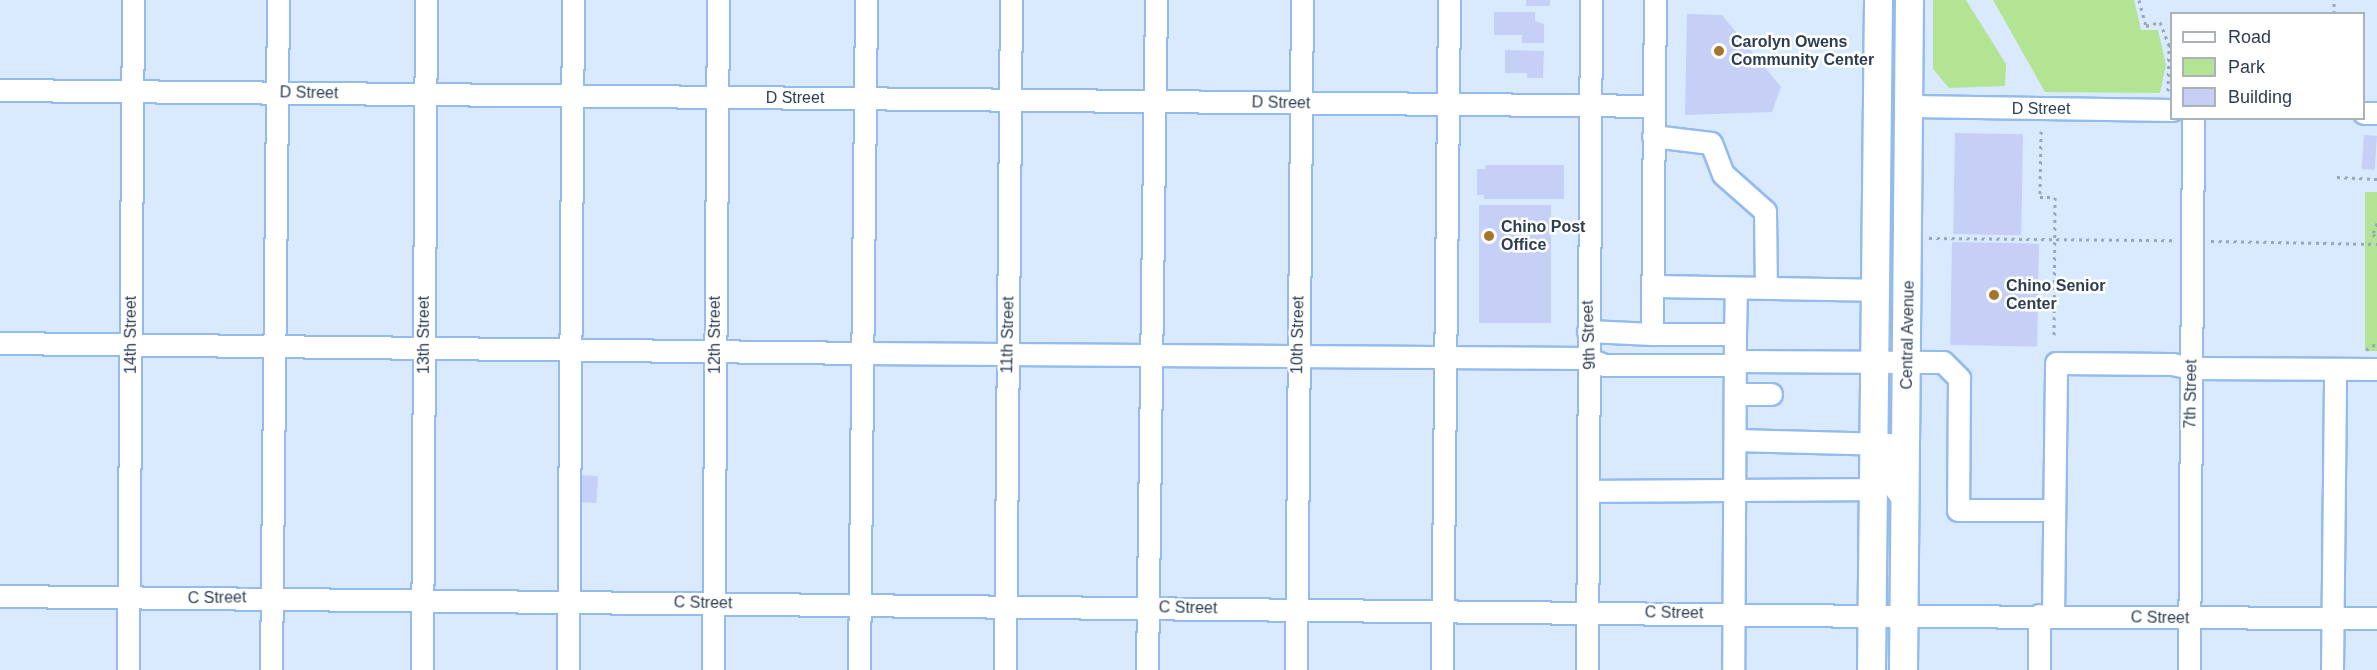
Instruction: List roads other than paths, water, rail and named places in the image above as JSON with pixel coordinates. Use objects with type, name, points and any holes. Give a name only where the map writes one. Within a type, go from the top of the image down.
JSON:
[{"type":"main road","name":"Central Avenue","points":[[1871,670],[1878,0]]},
{"type":"main road","points":[[1884,0],[1893,18],[1894,90],[1896,98],[1910,106]]},
{"type":"main road","name":"Central Avenue","points":[[1903,670],[1908,360],[1909,0]]},
{"type":"street","name":"14th Street","points":[[128,670],[133,0]]},
{"type":"street","points":[[271,670],[278,0]]},
{"type":"street","name":"13th Street","points":[[422,670],[426,0]]},
{"type":"street","points":[[568,670],[573,0]]},
{"type":"street","name":"12th Street","points":[[713,670],[718,0]]},
{"type":"street","points":[[859,670],[866,0]]},
{"type":"street","name":"11th Street","points":[[1005,670],[1011,0]]},
{"type":"street","points":[[1146,670],[1156,0]]},
{"type":"street","name":"10th Street","points":[[1296,670],[1302,0]]},
{"type":"street","points":[[1442,670],[1449,0]]},
{"type":"street","name":"9th Street","points":[[1587,670],[1590,374],[1587,358],[1591,0]]},
{"type":"street","points":[[1652,334],[1655,0]]},
{"type":"street","name":"D Street","points":[[0,90],[1654,106]]},
{"type":"street","name":"D Street","points":[[1910,106],[2170,101]]},
{"type":"street","name":"7th Street","points":[[2189,670],[2193,120]]},
{"type":"street","points":[[1653,136],[1711,143],[1723,174],[1765,211],[1766,288]]},
{"type":"street","points":[[1652,286],[1875,290]]},
{"type":"street","points":[[1733,670],[1736,288]]},
{"type":"street","points":[[1588,331],[1735,334]]},
{"type":"street","points":[[0,343],[1008,355],[1444,356],[1587,358],[1604,365],[1730,365],[1735,361],[1875,362],[1908,360],[1943,362],[1959,378],[1958,510],[2054,510]]},
{"type":"street","points":[[2039,670],[2046,615],[2054,510],[2056,363],[2172,364],[2191,368],[2377,369]]},
{"type":"street","points":[[2332,670],[2335,369]]},
{"type":"street","points":[[1735,394],[1771,394]]},
{"type":"street","points":[[1735,440],[1888,444],[1891,483],[1905,502]]},
{"type":"street","points":[[1589,490],[1873,489]]},
{"type":"street","name":"C Street","points":[[0,596],[129,599],[272,598],[423,602],[1588,611],[1872,616],[2046,615],[2189,619],[2377,618]]},
{"type":"place","name":"Carolyn Owens Community Center","points":[[1719,51]]},
{"type":"place","name":"Chino Post Office","points":[[1489,236]]},
{"type":"place","name":"Chino Senior Center","points":[[1994,295]]}]
